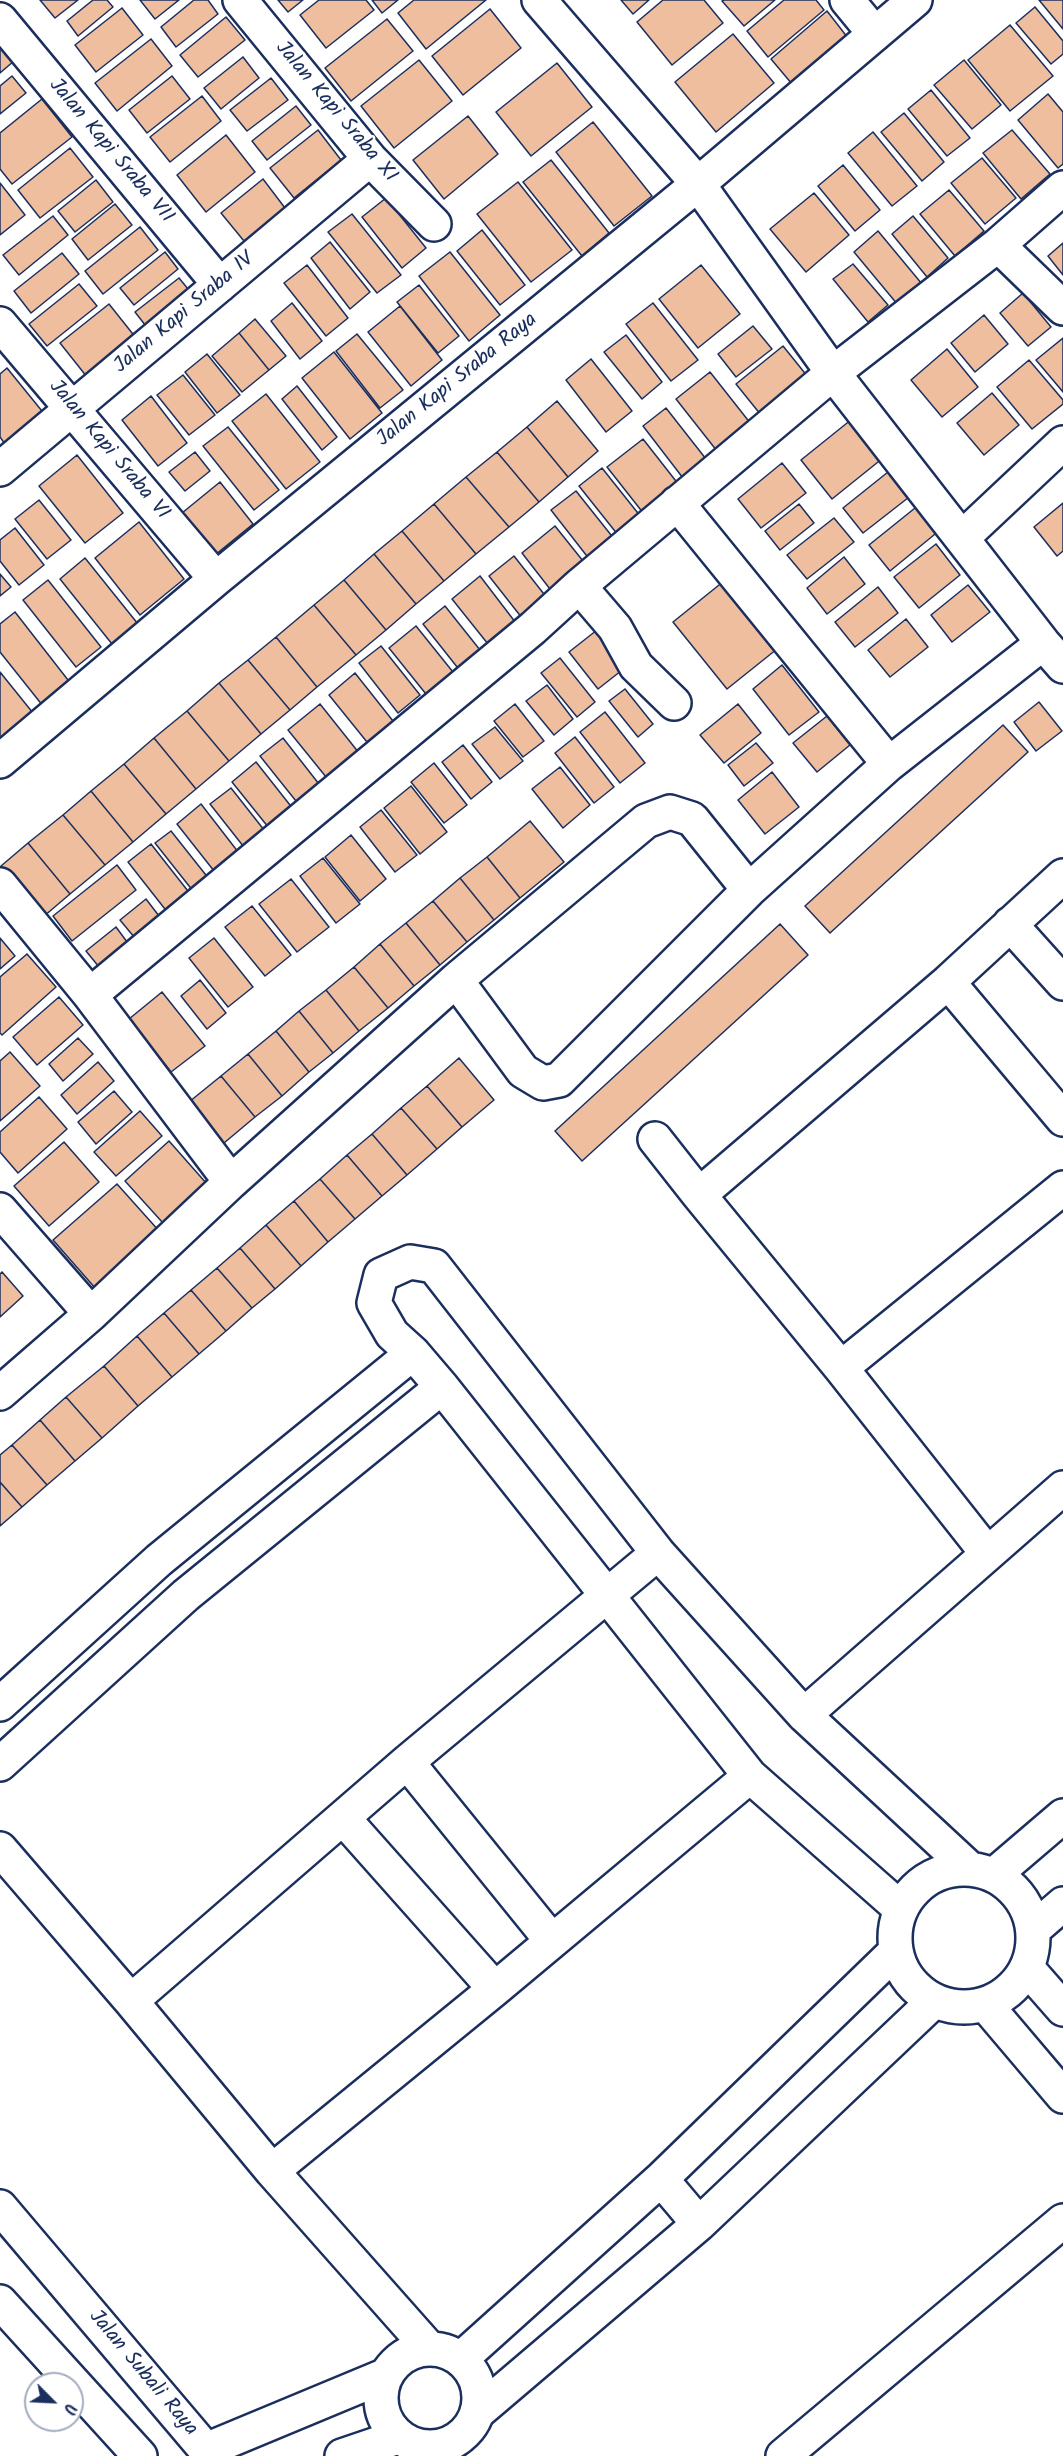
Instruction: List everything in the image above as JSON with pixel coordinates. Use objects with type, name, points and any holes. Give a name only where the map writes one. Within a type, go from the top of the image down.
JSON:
[{"type":"street","name":"Jalan Kapi Sraba XI","points":[[240,0],[370,159],[434,224]]},
{"type":"street","points":[[456,980],[523,1071],[543,1083],[559,1080],[749,890],[889,764],[1053,654],[833,373],[698,184],[539,0]]},
{"type":"street","points":[[847,0],[875,34]]},
{"type":"street","name":"Jalan Kapi Sraba Raya","points":[[0,761],[216,579],[698,184],[915,0]]},
{"type":"street","name":"Jalan Kapi Sraba VII","points":[[0,20],[220,285]]},
{"type":"street","name":"Jalan Kapi Sraba IV","points":[[0,469],[370,159]]},
{"type":"street","points":[[90,995],[533,628],[579,586],[833,373],[998,245],[1063,188]]},
{"type":"street","points":[[998,245],[1063,308]]},
{"type":"street","name":"Jalan Kapi Sraba VI","points":[[0,324],[216,579]]},
{"type":"street","points":[[962,538],[1063,443]]},
{"type":"street","points":[[677,503],[889,764]]},
{"type":"street","points":[[579,586],[615,628],[636,666],[674,703]]},
{"type":"street","points":[[0,1393],[91,1314],[231,1182],[456,980],[646,821],[670,812],[692,819],[749,890]]},
{"type":"street","points":[[699,1195],[948,982],[1063,876]]},
{"type":"street","points":[[0,885],[90,995],[231,1182]]},
{"type":"street","points":[[1010,924],[1063,983]]},
{"type":"street","points":[[948,982],[1063,1119]]},
{"type":"street","points":[[655,1138],[987,1553]]},
{"type":"street","points":[[841,1368],[1063,1188]]},
{"type":"street","points":[[0,1210],[91,1314]]},
{"type":"street","points":[[901,1909],[750,1776],[442,1387],[413,1353],[392,1334],[374,1303],[381,1275],[410,1262],[434,1266],[658,1553],[804,1715],[981,1871],[1013,1888],[1027,1908],[1033,1930],[1032,1949],[1027,1968],[1016,1983],[1002,1996],[985,2004],[966,2008],[934,2001],[916,1989],[903,1972],[895,1952],[895,1930],[901,1909],[912,1891],[929,1878],[948,1869],[981,1871],[1063,1815]]},
{"type":"street","points":[[0,1704],[159,1560],[413,1353]]},
{"type":"street","points":[[0,1764],[186,1595],[442,1387]]},
{"type":"street","points":[[804,1715],[1063,1488]]},
{"type":"street","points":[[131,2001],[407,1762],[605,1594],[658,1553]]},
{"type":"street","points":[[159,1560],[186,1595]]},
{"type":"street","points":[[407,1762],[552,1941]]},
{"type":"street","points":[[272,2171],[750,1776]]},
{"type":"street","points":[[343,1818],[495,1989]]},
{"type":"street","points":[[0,1849],[131,2001],[272,2171],[428,2347]]},
{"type":"street","points":[[1033,1930],[1063,1904]]},
{"type":"street","points":[[462,2358],[661,2179],[895,1952]]},
{"type":"street","points":[[1027,1968],[1063,2008]]},
{"type":"street","points":[[342,2456],[411,2447],[442,2447],[472,2434],[699,2224],[934,2001]]},
{"type":"street","points":[[985,2004],[1063,2096]]},
{"type":"street","points":[[661,2179],[699,2224]]},
{"type":"street","name":"Jalan Subali Raya","points":[[4,2221],[205,2453],[384,2376]]},
{"type":"street","points":[[783,2456],[1063,2221]]},
{"type":"street","points":[[0,2302],[140,2456]]},
{"type":"street","points":[[411,2447],[380,2409],[384,2376],[402,2355],[428,2347],[446,2349],[462,2358],[478,2383],[472,2434]]},
{"type":"building","points":[[40,0],[78,0],[55,18]]},
{"type":"building","points":[[93,0],[107,0],[113,7],[78,36],[67,21]]},
{"type":"building","points":[[140,0],[179,0],[155,19]]},
{"type":"building","points":[[194,0],[208,0],[218,14],[176,47],[161,27]]},
{"type":"building","points":[[278,0],[303,0],[288,12]]},
{"type":"building","points":[[319,0],[366,0],[374,10],[326,48],[300,15]]},
{"type":"building","points":[[372,0],[398,0],[382,13]]},
{"type":"building","points":[[414,0],[486,0],[426,49],[398,13]]},
{"type":"building","points":[[621,0],[649,0],[633,14]]},
{"type":"building","points":[[663,0],[704,0],[723,23],[672,65],[637,22]]},
{"type":"building","points":[[775,0],[744,26],[722,1]]},
{"type":"building","points":[[784,0],[816,0],[824,10],[768,57],[747,31]]},
{"type":"building","points":[[1039,0],[1063,0],[1063,29]]},
{"type":"building","points":[[1035,7],[1063,41],[1063,54],[1051,64],[1016,23]]},
{"type":"building","points":[[122,8],[143,35],[96,72],[75,45]]},
{"type":"building","points":[[490,9],[521,48],[463,95],[432,56]]},
{"type":"building","points":[[827,11],[848,38],[792,84],[771,59]]},
{"type":"building","points":[[226,17],[245,40],[198,77],[180,55]]},
{"type":"building","points":[[387,19],[413,51],[351,101],[325,68]]},
{"type":"building","points":[[1010,25],[1053,76],[1010,111],[968,60]]},
{"type":"building","points":[[733,34],[774,83],[716,132],[675,82]]},
{"type":"building","points":[[151,39],[172,66],[117,111],[95,83]]},
{"type":"building","points":[[0,44],[14,61],[0,73]]},
{"type":"building","points":[[243,57],[259,78],[221,109],[204,88]]},
{"type":"building","points":[[419,60],[452,101],[394,148],[361,106]]},
{"type":"building","points":[[964,60],[1001,105],[972,129],[934,85]]},
{"type":"building","points":[[557,63],[592,107],[531,156],[496,112]]},
{"type":"building","points":[[12,76],[26,93],[0,114],[0,86]]},
{"type":"building","points":[[172,76],[190,99],[147,133],[129,110]]},
{"type":"building","points":[[271,78],[288,100],[247,131],[230,110]]},
{"type":"building","points":[[931,90],[970,138],[947,156],[908,109]]},
{"type":"building","points":[[1048,94],[1063,112],[1063,164],[1058,168],[1018,120]]},
{"type":"building","points":[[202,96],[221,121],[170,162],[150,137]]},
{"type":"building","points":[[42,99],[72,137],[12,184],[0,169],[0,133]]},
{"type":"building","points":[[296,106],[311,125],[267,160],[252,141]]},
{"type":"building","points":[[904,113],[944,162],[922,181],[881,132]]},
{"type":"building","points":[[468,116],[498,154],[444,199],[413,160]]},
{"type":"building","points":[[593,122],[652,196],[614,226],[556,152]]},
{"type":"building","points":[[318,130],[341,160],[294,198],[270,168]]},
{"type":"building","points":[[1012,130],[1050,174],[1021,199],[983,153]]},
{"type":"building","points":[[873,132],[917,186],[892,206],[848,153]]},
{"type":"building","points":[[226,135],[255,172],[206,212],[177,175]]},
{"type":"building","points":[[70,148],[93,177],[40,218],[18,190]]},
{"type":"building","points":[[982,158],[1016,198],[985,224],[951,183]]},
{"type":"building","points":[[551,160],[609,233],[582,256],[523,182]]},
{"type":"building","points":[[843,165],[880,210],[855,231],[818,186]]},
{"type":"building","points":[[263,179],[285,208],[244,241],[221,213]]},
{"type":"building","points":[[96,180],[113,202],[75,232],[58,211]]},
{"type":"building","points":[[518,182],[572,250],[531,282],[477,214]]},
{"type":"building","points":[[0,183],[25,215],[0,235]]},
{"type":"building","points":[[949,190],[984,231],[955,256],[920,214]]},
{"type":"building","points":[[814,193],[849,235],[806,272],[770,229]]},
{"type":"building","points":[[386,198],[426,248],[402,268],[362,217]]},
{"type":"building","points":[[115,204],[132,225],[88,260],[72,239]]},
{"type":"building","points":[[352,214],[401,275],[377,293],[328,232]]},
{"type":"building","points":[[53,216],[68,235],[19,275],[3,255]]},
{"type":"building","points":[[913,216],[948,258],[927,277],[892,234]]},
{"type":"building","points":[[140,227],[158,250],[103,294],[85,271]]},
{"type":"building","points":[[482,230],[525,285],[500,305],[457,251]]},
{"type":"building","points":[[878,231],[922,284],[898,305],[854,252]]},
{"type":"building","points":[[330,242],[370,292],[350,309],[311,258]]},
{"type":"building","points":[[1063,243],[1063,275],[1048,256]]},
{"type":"building","points":[[165,252],[178,269],[134,305],[120,288]]},
{"type":"building","points":[[450,252],[500,315],[469,341],[419,276]]},
{"type":"building","points":[[62,253],[79,274],[31,313],[14,291]]},
{"type":"building","points":[[853,264],[888,305],[868,322],[833,279]]},
{"type":"building","points":[[307,265],[348,318],[326,336],[284,283]]},
{"type":"building","points":[[701,265],[740,314],[698,348],[659,299]]},
{"type":"building","points":[[179,278],[193,295],[149,330],[135,312]]},
{"type":"building","points":[[79,284],[97,306],[47,346],[29,324]]},
{"type":"building","points":[[419,285],[459,336],[438,353],[397,302]]},
{"type":"building","points":[[1023,293],[1051,327],[1028,346],[1000,313]]},
{"type":"building","points":[[292,303],[322,341],[300,359],[271,321]]},
{"type":"building","points":[[653,303],[698,360],[671,381],[626,324]]},
{"type":"building","points":[[109,304],[140,343],[91,382],[60,343]]},
{"type":"building","points":[[400,306],[442,360],[411,386],[368,332]]},
{"type":"building","points":[[984,315],[1008,344],[975,372],[951,343]]},
{"type":"building","points":[[255,319],[286,356],[269,370],[239,333]]},
{"type":"building","points":[[753,326],[772,349],[736,377],[718,354]]},
{"type":"building","points":[[239,333],[269,370],[242,392],[212,356]]},
{"type":"building","points":[[357,334],[403,390],[380,408],[336,351]]},
{"type":"building","points":[[626,335],[662,382],[642,399],[604,352]]},
{"type":"building","points":[[1063,338],[1063,392],[1036,360]]},
{"type":"building","points":[[783,346],[808,377],[761,415],[736,384]]},
{"type":"building","points":[[947,349],[978,387],[942,417],[911,380]]},
{"type":"building","points":[[334,352],[382,413],[350,439],[302,378]]},
{"type":"building","points":[[207,354],[240,395],[217,413],[185,372]]},
{"type":"building","points":[[591,359],[632,411],[606,432],[566,380]]},
{"type":"building","points":[[1029,360],[1063,400],[1063,404],[1032,429],[997,387]]},
{"type":"building","points":[[7,368],[46,416],[7,447],[0,437],[0,374]]},
{"type":"building","points":[[710,372],[751,424],[717,451],[676,399]]},
{"type":"building","points":[[183,375],[215,415],[189,435],[157,395]]},
{"type":"building","points":[[297,386],[337,437],[322,450],[282,399]]},
{"type":"building","points":[[992,393],[1019,425],[984,455],[957,423]]},
{"type":"building","points":[[266,394],[320,462],[286,489],[232,421]]},
{"type":"building","points":[[151,396],[187,443],[158,466],[122,420]]},
{"type":"building","points":[[557,401],[598,451],[568,477],[527,427]]},
{"type":"building","points":[[666,408],[706,459],[683,478],[643,426]]},
{"type":"building","points":[[852,419],[883,458],[832,499],[801,460]]},
{"type":"building","points":[[228,427],[279,490],[254,510],[203,446]]},
{"type":"building","points":[[527,427],[568,477],[539,502],[497,452]]},
{"type":"building","points":[[643,439],[679,485],[644,514],[607,467]]},
{"type":"building","points":[[195,452],[210,471],[185,491],[169,472]]},
{"type":"building","points":[[497,452],[539,502],[509,527],[466,477]]},
{"type":"building","points":[[77,455],[123,513],[85,543],[39,486]]},
{"type":"building","points":[[782,463],[806,493],[761,528],[738,499]]},
{"type":"building","points":[[602,468],[645,522],[622,540],[579,486]]},
{"type":"building","points":[[893,468],[913,494],[863,533],[843,508]]},
{"type":"building","points":[[466,477],[509,527],[476,554],[434,504]]},
{"type":"building","points":[[220,482],[253,524],[215,555],[182,513]]},
{"type":"building","points":[[576,491],[615,540],[590,560],[551,510]]},
{"type":"building","points":[[39,500],[71,540],[47,559],[15,519]]},
{"type":"building","points":[[1063,503],[1063,551],[1057,556],[1034,527]]},
{"type":"building","points":[[434,504],[476,554],[444,581],[402,531]]},
{"type":"building","points":[[799,504],[814,523],[780,550],[765,531]]},
{"type":"building","points":[[920,504],[940,530],[890,571],[869,545]]},
{"type":"building","points":[[834,518],[854,542],[807,579],[787,555]]},
{"type":"building","points":[[139,522],[184,579],[140,615],[95,558]]},
{"type":"building","points":[[555,526],[591,571],[557,598],[522,553]]},
{"type":"building","points":[[15,528],[44,565],[19,585],[0,561],[0,540]]},
{"type":"building","points":[[402,531],[444,581],[416,604],[374,554]]},
{"type":"building","points":[[936,544],[960,575],[919,608],[894,577]]},
{"type":"building","points":[[374,554],[416,604],[386,630],[344,580]]},
{"type":"building","points":[[514,556],[551,603],[526,623],[489,576]]},
{"type":"building","points":[[844,557],[865,584],[827,614],[807,588]]},
{"type":"building","points":[[85,558],[138,624],[112,644],[60,579]]},
{"type":"building","points":[[0,574],[11,587],[0,596]]},
{"type":"building","points":[[480,576],[519,627],[492,649],[452,599]]},
{"type":"building","points":[[48,580],[101,647],[76,667],[23,600]]},
{"type":"building","points":[[344,580],[386,630],[356,655],[314,605]]},
{"type":"building","points":[[724,581],[777,649],[727,689],[673,622]]},
{"type":"building","points":[[968,585],[990,612],[952,642],[931,615]]},
{"type":"building","points":[[878,587],[898,613],[855,647],[835,622]]},
{"type":"building","points":[[314,605],[356,655],[317,687],[276,637]]},
{"type":"building","points":[[445,606],[488,660],[465,677],[423,624]]},
{"type":"building","points":[[15,612],[75,689],[47,711],[0,652],[0,624]]},
{"type":"building","points":[[906,619],[928,647],[890,677],[868,650]]},
{"type":"building","points":[[416,626],[461,682],[434,704],[389,648]]},
{"type":"building","points":[[597,630],[626,667],[598,689],[569,652]]},
{"type":"building","points":[[276,637],[317,687],[290,710],[248,660]]},
{"type":"building","points":[[381,646],[420,695],[398,713],[359,663]]},
{"type":"building","points":[[560,658],[595,702],[577,717],[541,673]]},
{"type":"building","points":[[248,660],[290,710],[261,734],[219,683]]},
{"type":"building","points":[[782,665],[819,712],[789,735],[753,689]]},
{"type":"building","points":[[0,672],[33,713],[0,739]]},
{"type":"building","points":[[355,673],[393,721],[367,742],[329,695]]},
{"type":"building","points":[[219,683],[261,734],[229,761],[187,711]]},
{"type":"building","points":[[547,685],[573,719],[554,735],[526,701]]},
{"type":"building","points":[[625,689],[653,724],[638,737],[609,701]]},
{"type":"building","points":[[1039,702],[1062,731],[1036,751],[1014,722]]},
{"type":"building","points":[[320,704],[367,763],[335,788],[288,730]]},
{"type":"building","points":[[515,704],[544,741],[523,757],[494,721]]},
{"type":"building","points":[[738,704],[761,733],[724,763],[700,735]]},
{"type":"building","points":[[187,711],[229,761],[196,789],[154,738]]},
{"type":"building","points":[[605,712],[645,763],[620,783],[580,732]]},
{"type":"building","points":[[827,716],[850,745],[817,772],[793,743]]},
{"type":"building","points":[[1003,725],[1028,752],[830,933],[805,906]]},
{"type":"building","points":[[495,727],[523,761],[500,779],[472,744]]},
{"type":"building","points":[[575,737],[614,787],[594,803],[555,753]]},
{"type":"building","points":[[154,738],[196,789],[166,814],[124,764]]},
{"type":"building","points":[[283,738],[326,793],[304,811],[260,756]]},
{"type":"building","points":[[756,743],[773,763],[744,786],[728,765]]},
{"type":"building","points":[[463,745],[492,782],[471,799],[442,762]]},
{"type":"building","points":[[256,762],[301,819],[277,838],[232,782]]},
{"type":"building","points":[[434,763],[467,805],[444,823],[411,782]]},
{"type":"building","points":[[124,764],[166,814],[133,842],[91,791]]},
{"type":"building","points":[[560,767],[590,805],[563,828],[532,789]]},
{"type":"building","points":[[772,772],[799,807],[765,834],[738,800]]},
{"type":"building","points":[[411,786],[447,832],[420,854],[384,808]]},
{"type":"building","points":[[231,788],[272,840],[251,856],[210,804]]},
{"type":"building","points":[[91,791],[133,842],[105,865],[63,815]]},
{"type":"building","points":[[201,804],[242,857],[218,876],[177,824]]},
{"type":"building","points":[[381,810],[417,855],[395,872],[360,827]]},
{"type":"building","points":[[63,815],[105,865],[70,894],[28,843]]},
{"type":"building","points":[[530,821],[564,862],[520,898],[487,857]]},
{"type":"building","points":[[171,831],[213,884],[197,896],[155,843]]},
{"type":"building","points":[[351,835],[386,879],[360,901],[325,857]]},
{"type":"building","points":[[28,843],[70,894],[43,917],[1,866]]},
{"type":"building","points":[[151,844],[195,900],[172,918],[128,862]]},
{"type":"building","points":[[487,857],[520,898],[494,920],[460,878]]},
{"type":"building","points":[[323,858],[360,904],[336,923],[300,876]]},
{"type":"building","points":[[117,865],[136,890],[72,941],[53,916]]},
{"type":"building","points":[[460,878],[494,920],[467,942],[433,901]]},
{"type":"building","points":[[291,879],[329,927],[297,952],[259,904]]},
{"type":"building","points":[[146,899],[169,929],[144,949],[120,920]]},
{"type":"building","points":[[433,901],[467,942],[440,965],[406,923]]},
{"type":"building","points":[[252,906],[291,955],[265,976],[225,927]]},
{"type":"building","points":[[406,923],[440,965],[414,986],[380,944]]},
{"type":"building","points":[[780,924],[808,955],[582,1161],[555,1131]]},
{"type":"building","points":[[116,927],[133,950],[104,973],[86,951]]},
{"type":"building","points":[[0,938],[15,956],[0,969]]},
{"type":"building","points":[[214,938],[253,987],[228,1007],[189,958]]},
{"type":"building","points":[[380,944],[414,986],[388,1008],[354,967]]},
{"type":"building","points":[[27,954],[56,987],[2,1035],[0,1033],[0,977]]},
{"type":"building","points":[[354,967],[388,1008],[359,1031],[326,990]]},
{"type":"building","points":[[200,980],[226,1013],[207,1029],[181,996]]},
{"type":"building","points":[[326,990],[359,1031],[333,1053],[299,1011]]},
{"type":"building","points":[[162,992],[205,1046],[171,1072],[129,1019]]},
{"type":"building","points":[[59,997],[83,1025],[37,1065],[13,1037]]},
{"type":"building","points":[[299,1011],[333,1053],[309,1072],[276,1031]]},
{"type":"building","points":[[276,1031],[309,1072],[282,1096],[248,1054]]},
{"type":"building","points":[[78,1038],[93,1054],[63,1081],[49,1064]]},
{"type":"building","points":[[10,1052],[40,1086],[0,1121],[0,1061]]},
{"type":"building","points":[[248,1054],[282,1096],[255,1117],[221,1076]]},
{"type":"building","points":[[459,1058],[494,1100],[462,1127],[427,1086]]},
{"type":"building","points":[[98,1062],[114,1081],[77,1114],[61,1095]]},
{"type":"building","points":[[221,1076],[255,1117],[224,1143],[189,1102]]},
{"type":"building","points":[[427,1086],[462,1127],[437,1149],[401,1108]]},
{"type":"building","points":[[114,1091],[132,1112],[96,1144],[78,1122]]},
{"type":"building","points":[[39,1097],[67,1129],[18,1173],[0,1152],[0,1132]]},
{"type":"building","points":[[401,1108],[437,1149],[407,1175],[372,1134]]},
{"type":"building","points":[[140,1111],[162,1136],[116,1176],[94,1152]]},
{"type":"building","points":[[372,1134],[407,1175],[382,1196],[347,1155]]},
{"type":"building","points":[[169,1141],[207,1184],[163,1223],[125,1181]]},
{"type":"building","points":[[64,1142],[99,1182],[49,1226],[14,1186]]},
{"type":"building","points":[[347,1155],[382,1196],[355,1219],[320,1179]]},
{"type":"building","points":[[320,1179],[355,1219],[328,1242],[294,1201]]},
{"type":"building","points":[[117,1184],[160,1232],[96,1289],[53,1240]]},
{"type":"building","points":[[294,1201],[328,1242],[301,1266],[266,1225]]},
{"type":"building","points":[[266,1225],[301,1266],[275,1289],[240,1248]]},
{"type":"building","points":[[240,1248],[275,1289],[252,1308],[217,1268]]},
{"type":"building","points":[[217,1268],[252,1308],[226,1331],[191,1290]]},
{"type":"building","points":[[2,1272],[23,1296],[0,1317],[0,1274]]},
{"type":"building","points":[[191,1290],[226,1331],[199,1354],[164,1313]]},
{"type":"building","points":[[164,1313],[199,1354],[172,1377],[137,1336]]},
{"type":"building","points":[[137,1336],[172,1377],[138,1406],[104,1366]]},
{"type":"building","points":[[104,1366],[138,1406],[102,1438],[66,1397]]},
{"type":"building","points":[[66,1397],[102,1438],[75,1461],[40,1420]]},
{"type":"building","points":[[40,1420],[75,1461],[47,1485],[12,1445]]},
{"type":"building","points":[[12,1445],[47,1485],[22,1507],[0,1482],[0,1455]]},
{"type":"building","points":[[0,1482],[22,1507],[0,1526]]}]
